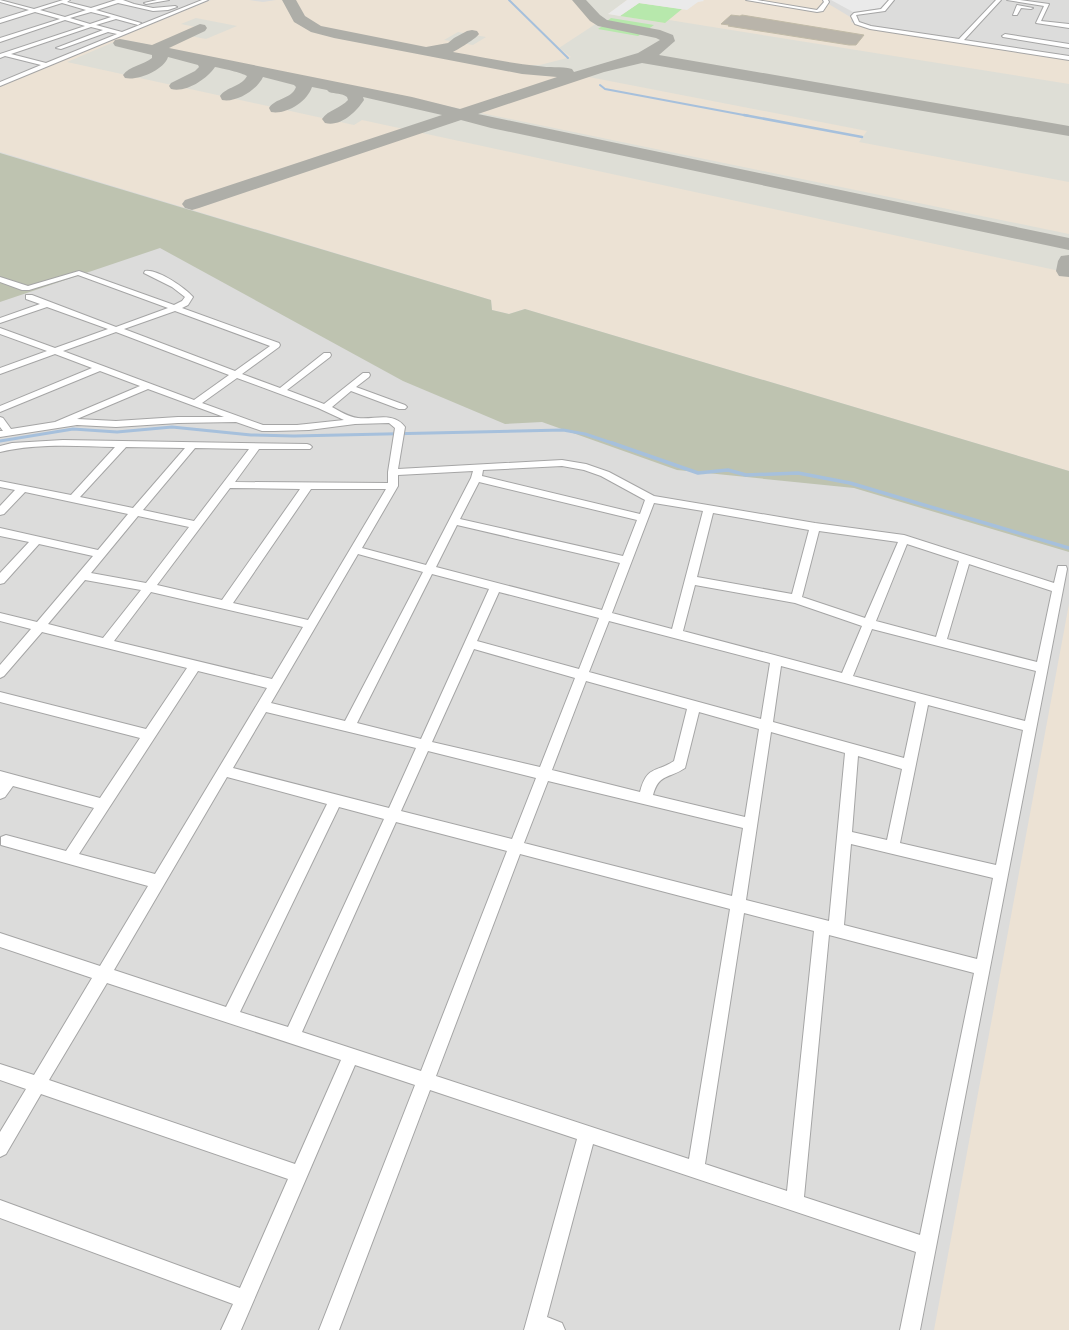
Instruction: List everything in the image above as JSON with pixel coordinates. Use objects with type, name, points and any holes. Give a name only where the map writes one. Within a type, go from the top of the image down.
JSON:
[{"type":"street","points":[[2,2],[12,0]]},
{"type":"street","points":[[129,4],[167,0]]},
{"type":"street","points":[[0,84],[206,0]]},
{"type":"street","points":[[748,0],[817,11],[821,10],[827,2],[825,0]]},
{"type":"street","points":[[892,0],[883,10],[854,14],[853,16],[855,21],[860,24],[881,29],[1069,58]]},
{"type":"street","points":[[960,41],[999,0]]},
{"type":"street","points":[[1009,0],[1047,5],[1038,22],[1068,26],[1069,18]]},
{"type":"street","points":[[1,20],[65,1],[138,23]]},
{"type":"street","points":[[0,40],[120,1],[152,9],[163,10],[175,7]]},
{"type":"street","points":[[2,2],[122,34]]},
{"type":"street","points":[[1015,14],[1019,6],[1044,10]]},
{"type":"street","points":[[2,54],[116,17]]},
{"type":"street","points":[[1,20],[12,22]]},
{"type":"street","points":[[103,21],[110,22],[126,20]]},
{"type":"street","points":[[27,26],[34,29]]},
{"type":"street","points":[[1000,47],[1008,28]]},
{"type":"street","points":[[59,48],[109,30]]},
{"type":"street","points":[[22,33],[51,39]]},
{"type":"street","points":[[1005,36],[1069,46]]},
{"type":"street","points":[[2,54],[45,65]]},
{"type":"street","points":[[0,279],[29,288],[63,276],[79,273],[173,309],[276,345],[196,403]]},
{"type":"street","points":[[0,371],[52,351],[173,309],[185,303],[189,297],[175,285],[148,273]]},
{"type":"street","points":[[29,297],[326,408],[355,421]]},
{"type":"street","points":[[0,321],[47,304]]},
{"type":"street","points":[[0,331],[262,428],[316,428],[355,421],[386,419],[395,422],[400,427],[393,479],[355,550],[0,1148]]},
{"type":"street","points":[[281,391],[327,355]]},
{"type":"street","points":[[0,409],[100,368]]},
{"type":"street","points":[[326,408],[366,375]]},
{"type":"street","points":[[57,424],[148,386]]},
{"type":"street","points":[[350,388],[402,408]]},
{"type":"street","points":[[0,420],[4,434],[57,424],[77,422],[116,424],[178,420],[243,420]]},
{"type":"street","points":[[0,449],[12,446],[63,443],[307,447]]},
{"type":"street","points":[[72,499],[123,444]]},
{"type":"street","points":[[0,674],[192,446]]},
{"type":"street","points":[[106,643],[256,447]]},
{"type":"street","points":[[227,485],[308,485],[393,479],[479,467],[562,463],[574,464],[605,474],[651,499],[815,527],[904,539],[1058,590]]},
{"type":"street","points":[[349,726],[476,478],[479,467]]},
{"type":"street","points":[[476,478],[642,518]]},
{"type":"street","points":[[0,484],[196,525]]},
{"type":"street","points":[[225,605],[308,485]]},
{"type":"street","points":[[0,512],[22,489]]},
{"type":"street","points":[[329,1330],[642,518],[651,499]]},
{"type":"street","points":[[676,634],[709,510]]},
{"type":"street","points":[[454,521],[626,561]]},
{"type":"street","points":[[796,600],[815,527]]},
{"type":"street","points":[[0,532],[101,554]]},
{"type":"street","points":[[846,679],[904,539]]},
{"type":"street","points":[[0,580],[37,540]]},
{"type":"street","points":[[355,550],[1030,727]]},
{"type":"street","points":[[940,642],[965,559]]},
{"type":"street","points":[[910,1330],[1062,570]]},
{"type":"street","points":[[83,576],[148,587],[311,625]]},
{"type":"street","points":[[690,580],[796,600],[869,624],[1042,668]]},
{"type":"street","points":[[292,1036],[496,587]]},
{"type":"street","points":[[0,617],[275,685]]},
{"type":"street","points":[[470,644],[909,765]]},
{"type":"street","points":[[696,1169],[776,661]]},
{"type":"street","points":[[69,858],[195,665]]},
{"type":"street","points":[[0,697],[149,735]]},
{"type":"street","points":[[892,848],[922,699]]},
{"type":"street","points":[[645,798],[652,779],[663,771],[674,769],[680,764],[694,705]]},
{"type":"street","points":[[263,706],[425,744],[750,824]]},
{"type":"street","points":[[795,1202],[829,928],[844,836],[852,749]]},
{"type":"street","points":[[224,771],[982,968]]},
{"type":"street","points":[[0,792],[5,779],[103,805]]},
{"type":"street","points":[[230,1016],[336,800]]},
{"type":"street","points":[[844,836],[1001,874]]},
{"type":"street","points":[[6,841],[158,882]]},
{"type":"street","points":[[0,940],[927,1246]]},
{"type":"street","points":[[231,1330],[351,1056]]},
{"type":"street","points":[[0,1072],[300,1174]]},
{"type":"street","points":[[555,1330],[535,1326],[587,1134]]},
{"type":"street","points":[[0,1209],[244,1299]]},
{"type":"shaded area","points":[[0,0],[1069,0],[1069,1330],[0,1330]]},
{"type":"shaded area","points":[[211,0],[249,0],[263,2],[276,0],[822,0],[852,18],[851,22],[867,28],[1069,59],[1069,471],[525,309],[509,314],[492,310],[491,300],[0,152],[0,86]]},
{"type":"shaded area","points":[[575,0],[627,0],[608,14],[664,23],[669,20],[1069,84],[1069,182],[859,142],[867,131],[527,65],[540,65],[571,57],[559,48],[597,23]]},
{"type":"shaded area","points":[[627,0],[704,1],[698,2],[687,10],[639,3],[620,16],[608,14]]},
{"type":"shaded area","points":[[831,0],[888,0],[880,8],[853,12]]},
{"type":"shaded area","points":[[196,18],[237,26],[206,39],[185,35],[200,28],[181,24]]},
{"type":"shaded area","points":[[458,32],[486,37],[473,45],[444,40]]},
{"type":"shaded area","points":[[121,39],[1069,234],[1069,273],[362,120],[354,125],[67,62]]},
{"type":"shaded area","points":[[0,153],[491,300],[492,310],[509,314],[525,309],[1069,471],[1069,552],[854,488],[677,470],[542,422],[505,424],[403,381],[160,248],[0,302]]},
{"type":"shaded area","points":[[1069,604],[1069,1330],[934,1330]]},
{"type":"green space","points":[[639,3],[682,9],[665,23],[620,16]]},
{"type":"green space","points":[[611,18],[654,25],[647,30],[606,22]]},
{"type":"green space","points":[[604,25],[644,32],[638,36],[598,29]]},
{"type":"building","points":[[731,15],[742,15],[864,35],[856,45],[849,45],[721,24]]},
{"type":"waterway","points":[[509,0],[568,58]]},
{"type":"waterway","points":[[600,85],[605,89],[749,116]]},
{"type":"waterway","points":[[744,115],[862,137]]},
{"type":"waterway","points":[[0,441],[73,429],[117,432],[172,427],[251,435],[294,436],[563,430],[585,434],[612,443]]},
{"type":"waterway","points":[[612,443],[698,473],[728,470],[746,475],[798,473],[850,483],[1069,548]]},
{"type":"taxiway","points":[[289,0],[299,19],[316,29],[334,34],[522,69],[551,73],[566,72]]},
{"type":"taxiway","points":[[460,115],[598,69],[635,60],[660,48],[668,41],[668,38],[660,34],[603,23],[595,18],[579,0]]},
{"type":"taxiway","points":[[154,50],[200,28]]},
{"type":"taxiway","points":[[427,51],[453,47],[459,41],[472,34]]},
{"type":"taxiway","points":[[120,43],[154,50]]},
{"type":"taxiway","points":[[145,50],[154,50]]},
{"type":"taxiway","points":[[131,75],[152,66],[160,59],[160,54],[155,50]]},
{"type":"taxiway","points":[[155,50],[412,102],[460,115]]},
{"type":"taxiway","points":[[642,58],[655,59],[1069,131]]},
{"type":"taxiway","points":[[177,86],[201,74],[207,67],[204,62],[198,59],[190,59]]},
{"type":"taxiway","points":[[228,96],[244,88],[254,80],[255,76],[251,71],[235,68]]},
{"type":"taxiway","points":[[277,108],[297,97],[303,90],[304,86],[298,81],[284,78]]},
{"type":"taxiway","points":[[331,119],[350,108],[356,100],[355,96],[351,92],[335,89]]},
{"type":"taxiway","points":[[192,204],[460,115]]},
{"type":"taxiway","points":[[460,115],[491,123],[1069,244]]},
{"type":"taxiway","points":[[1067,271],[1069,261]]}]
